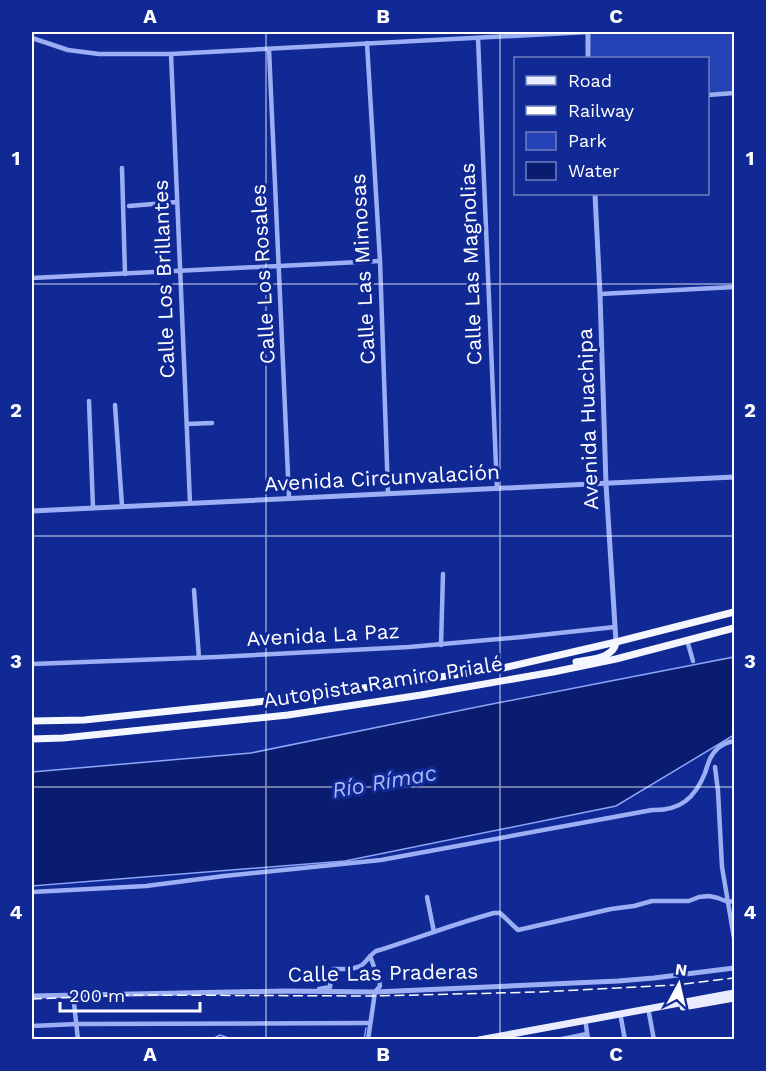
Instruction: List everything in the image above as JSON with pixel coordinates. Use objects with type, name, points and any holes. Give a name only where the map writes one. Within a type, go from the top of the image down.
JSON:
[{"type":"highway","name":"Autopista Ramiro Prialé","points":[[32,721],[84,720],[286,699],[503,668],[735,612]]},
{"type":"highway","name":"Autopista Ramiro Prialé","points":[[32,739],[63,738],[288,715],[421,695],[553,672],[735,627]]},
{"type":"highway","points":[[553,672],[570,664],[609,654],[615,649],[616,642]]},
{"type":"main road","points":[[479,1040],[735,993]]},
{"type":"main road","points":[[503,1040],[735,998]]},
{"type":"street","points":[[32,38],[68,50],[99,54],[171,54],[588,32],[588,57]]},
{"type":"street","name":"Calle Las Magnolias","points":[[478,38],[497,489]]},
{"type":"street","name":"Calle Las Mimosas","points":[[367,43],[380,261],[388,494]]},
{"type":"street","name":"Calle Los Rosales","points":[[269,49],[290,498]]},
{"type":"street","name":"Calle Los Brillantes","points":[[171,54],[190,503]]},
{"type":"street","points":[[709,95],[735,93]]},
{"type":"street","points":[[122,168],[125,274]]},
{"type":"street","name":"Avenida Huachipa","points":[[596,195],[606,484],[616,642]]},
{"type":"street","points":[[129,206],[177,202]]},
{"type":"street","points":[[32,278],[380,261]]},
{"type":"street","points":[[600,294],[735,287]]},
{"type":"street","points":[[89,401],[93,508]]},
{"type":"street","points":[[115,405],[122,506]]},
{"type":"street","points":[[186,424],[212,423]]},
{"type":"street","name":"Avenida Circunvalación","points":[[32,511],[735,477]]},
{"type":"street","points":[[441,645],[443,574]]},
{"type":"street","points":[[194,590],[199,658]]},
{"type":"street","name":"Avenida La Paz","points":[[32,664],[441,645],[615,627]]},
{"type":"street","points":[[687,640],[693,661]]},
{"type":"street","points":[[32,892],[146,886],[381,860],[652,810],[668,809],[687,802],[701,784],[714,752],[725,743],[735,741]]},
{"type":"street","points":[[715,767],[722,867],[735,938]]},
{"type":"street","points":[[286,991],[329,988],[333,969],[359,967],[376,951],[494,913],[500,913],[518,930],[652,901],[689,901],[710,896],[728,902],[735,901]]},
{"type":"street","points":[[427,897],[434,932]]},
{"type":"street","points":[[368,1040],[375,992],[380,986],[370,956]]},
{"type":"street","name":"Calle Las Praderas","points":[[32,996],[286,991],[375,992],[618,981],[735,968]]},
{"type":"street","points":[[74,1003],[78,1040]]},
{"type":"street","points":[[650,1013],[654,1040]]},
{"type":"street","points":[[621,1018],[625,1040]]},
{"type":"street","points":[[32,1026],[370,1023]]},
{"type":"street","points":[[557,1040],[588,1036],[586,1025]]},
{"type":"green space","points":[[590,32],[734,32],[734,91],[709,93],[709,57],[591,57]]},
{"type":"water","name":"Río Rímac","points":[[734,657],[734,735],[616,806],[345,861],[32,886],[32,772],[251,753]]},
{"type":"waterway","points":[[364,1040],[366,1028]]},
{"type":"waterway","points":[[211,1040],[220,1035],[234,1040]]},
{"type":"waterway","points":[[143,1040],[172,1040]]},
{"type":"railway","points":[[32,999],[131,995],[374,996],[540,992],[675,985],[734,978]]}]
